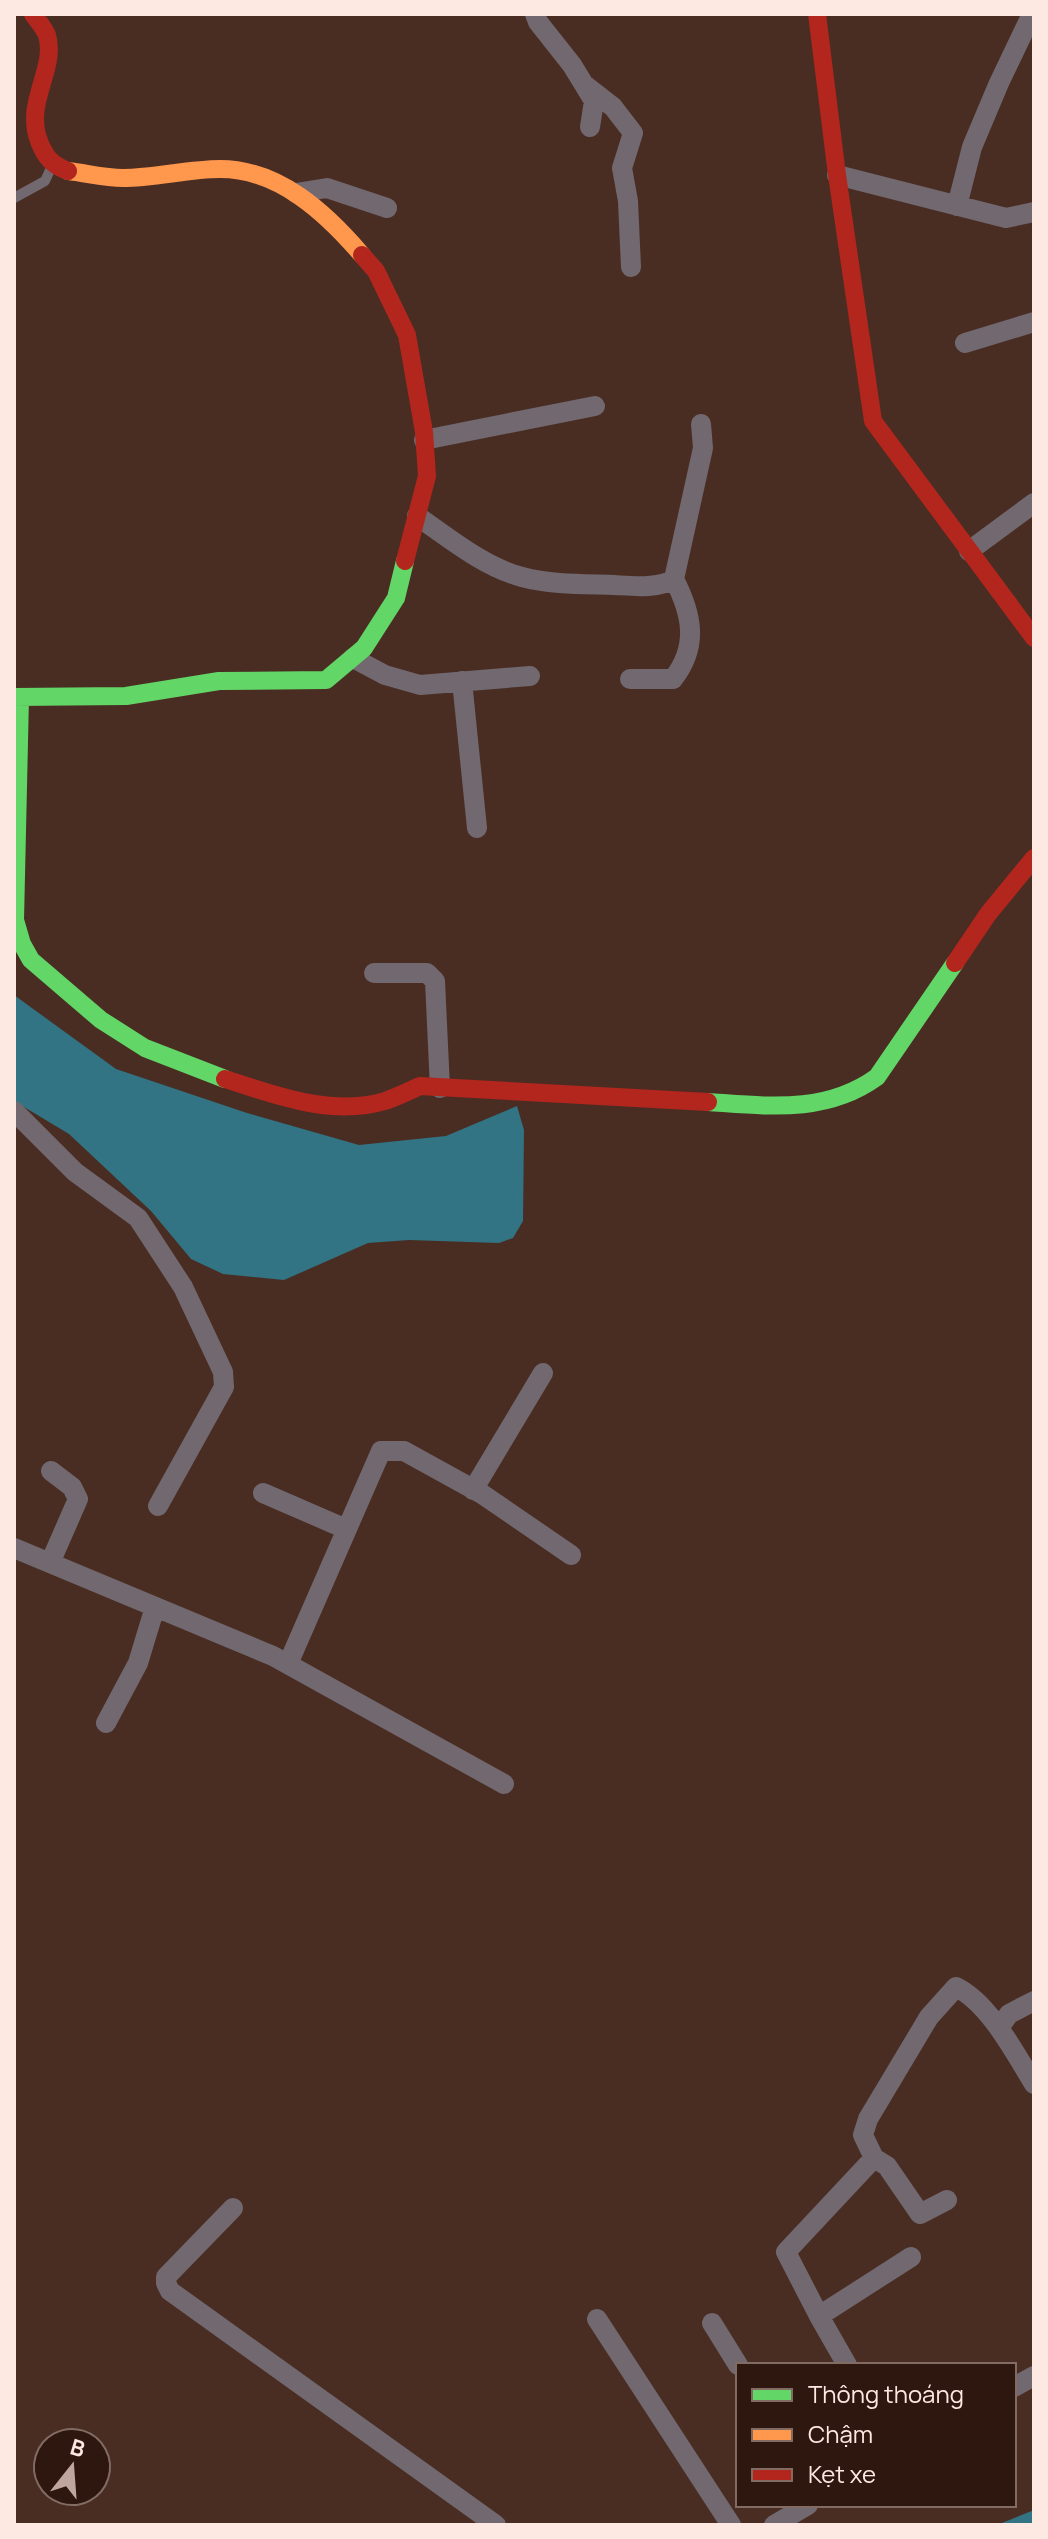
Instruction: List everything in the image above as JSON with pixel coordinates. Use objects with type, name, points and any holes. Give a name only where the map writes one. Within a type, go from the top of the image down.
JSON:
[{"type":"street","points":[[33,14],[47,36],[47,60],[33,126],[42,150],[52,164],[67,171],[122,178],[221,169],[253,173],[296,193],[333,221],[376,271],[407,335],[427,476],[396,598],[364,648],[326,680],[219,681],[126,696],[17,697],[15,920],[22,944],[31,960],[101,1020],[145,1048],[194,1069],[283,1098],[343,1107],[384,1101],[420,1086],[794,1107],[841,1098],[862,1089],[877,1077],[988,914],[1034,858]]},
{"type":"street","points":[[535,14],[594,101],[590,127]]},
{"type":"street","points":[[817,14],[873,421],[1034,638]]},
{"type":"street","points":[[957,206],[972,147],[1032,14]]},
{"type":"street","points":[[586,86],[613,107],[633,133],[622,168],[628,201],[631,267]]},
{"type":"street","points":[[837,175],[1006,218],[1034,212]]},
{"type":"street","points":[[296,193],[327,188],[387,208]]},
{"type":"street","points":[[965,343],[1034,322]]},
{"type":"street","points":[[424,440],[595,406]]},
{"type":"street","points":[[630,679],[673,679],[683,666],[690,647],[691,627],[686,604],[674,579],[703,448],[701,424]]},
{"type":"street","points":[[969,551],[1034,503]]},
{"type":"street","points":[[417,516],[484,561],[521,577],[626,586],[666,584],[674,579]]},
{"type":"street","points":[[353,658],[385,675],[420,685],[530,676]]},
{"type":"street","points":[[462,681],[477,828]]},
{"type":"street","points":[[374,973],[427,973],[435,981],[440,1088]]},
{"type":"street","points":[[14,1111],[75,1172],[138,1218],[183,1287],[223,1372],[224,1387],[158,1506]]},
{"type":"street","points":[[473,1490],[543,1373]]},
{"type":"street","points":[[288,1664],[381,1451],[404,1451],[473,1490],[571,1555]]},
{"type":"street","points":[[50,1563],[78,1499],[72,1487],[51,1471]]},
{"type":"street","points":[[263,1493],[346,1529]]},
{"type":"street","points":[[14,1548],[288,1664],[504,1784]]},
{"type":"street","points":[[106,1723],[138,1663],[155,1607]]},
{"type":"street","points":[[947,2200],[920,2214],[887,2166],[874,2158],[863,2135],[868,2119],[929,2017],[956,1987],[965,1991],[999,2028],[1034,2084]]},
{"type":"street","points":[[999,2028],[1009,2014],[1034,2001]]},
{"type":"street","points":[[846,2363],[786,2252],[874,2158]]},
{"type":"street","points":[[233,2208],[166,2277],[170,2291],[496,2525]]},
{"type":"street","points":[[819,2316],[911,2257]]},
{"type":"street","points":[[597,2319],[731,2525]]},
{"type":"street","points":[[712,2323],[737,2363]]},
{"type":"street","points":[[1016,2386],[1034,2376]]},
{"type":"street","points":[[774,2525],[805,2507]]},
{"type":"lane","points":[[14,198],[45,181],[52,164]]},
{"type":"water","points":[[14,995],[116,1069],[247,1113],[359,1145],[446,1136],[517,1106],[524,1130],[523,1221],[513,1238],[499,1243],[409,1240],[368,1243],[284,1280],[223,1274],[191,1259],[151,1211],[69,1134],[14,1101]]},
{"type":"water","points":[[1034,2510],[1034,2525],[997,2525]]},
{"type":"traffic: fast","points":[[14,697],[126,696],[219,681],[326,680],[364,648],[396,598],[405,561]]},
{"type":"traffic: fast","points":[[20,697],[15,920],[22,944],[31,960],[101,1020],[145,1048],[225,1079]]},
{"type":"traffic: fast","points":[[708,1102],[796,1105],[838,1097],[858,1089],[877,1077],[955,963]]},
{"type":"traffic: slow","points":[[68,171],[123,178],[196,170],[242,171],[281,185],[300,196],[333,224],[362,255]]},
{"type":"traffic: jam","points":[[33,14],[47,35],[49,48],[35,113],[35,127],[47,156],[68,171]]},
{"type":"traffic: jam","points":[[817,14],[873,421],[1034,638]]},
{"type":"traffic: jam","points":[[362,255],[376,271],[407,335],[424,432],[427,476],[405,561]]},
{"type":"traffic: jam","points":[[955,963],[988,914],[1034,858]]},
{"type":"traffic: jam","points":[[225,1079],[304,1102],[345,1107],[385,1101],[420,1086],[708,1102]]}]
